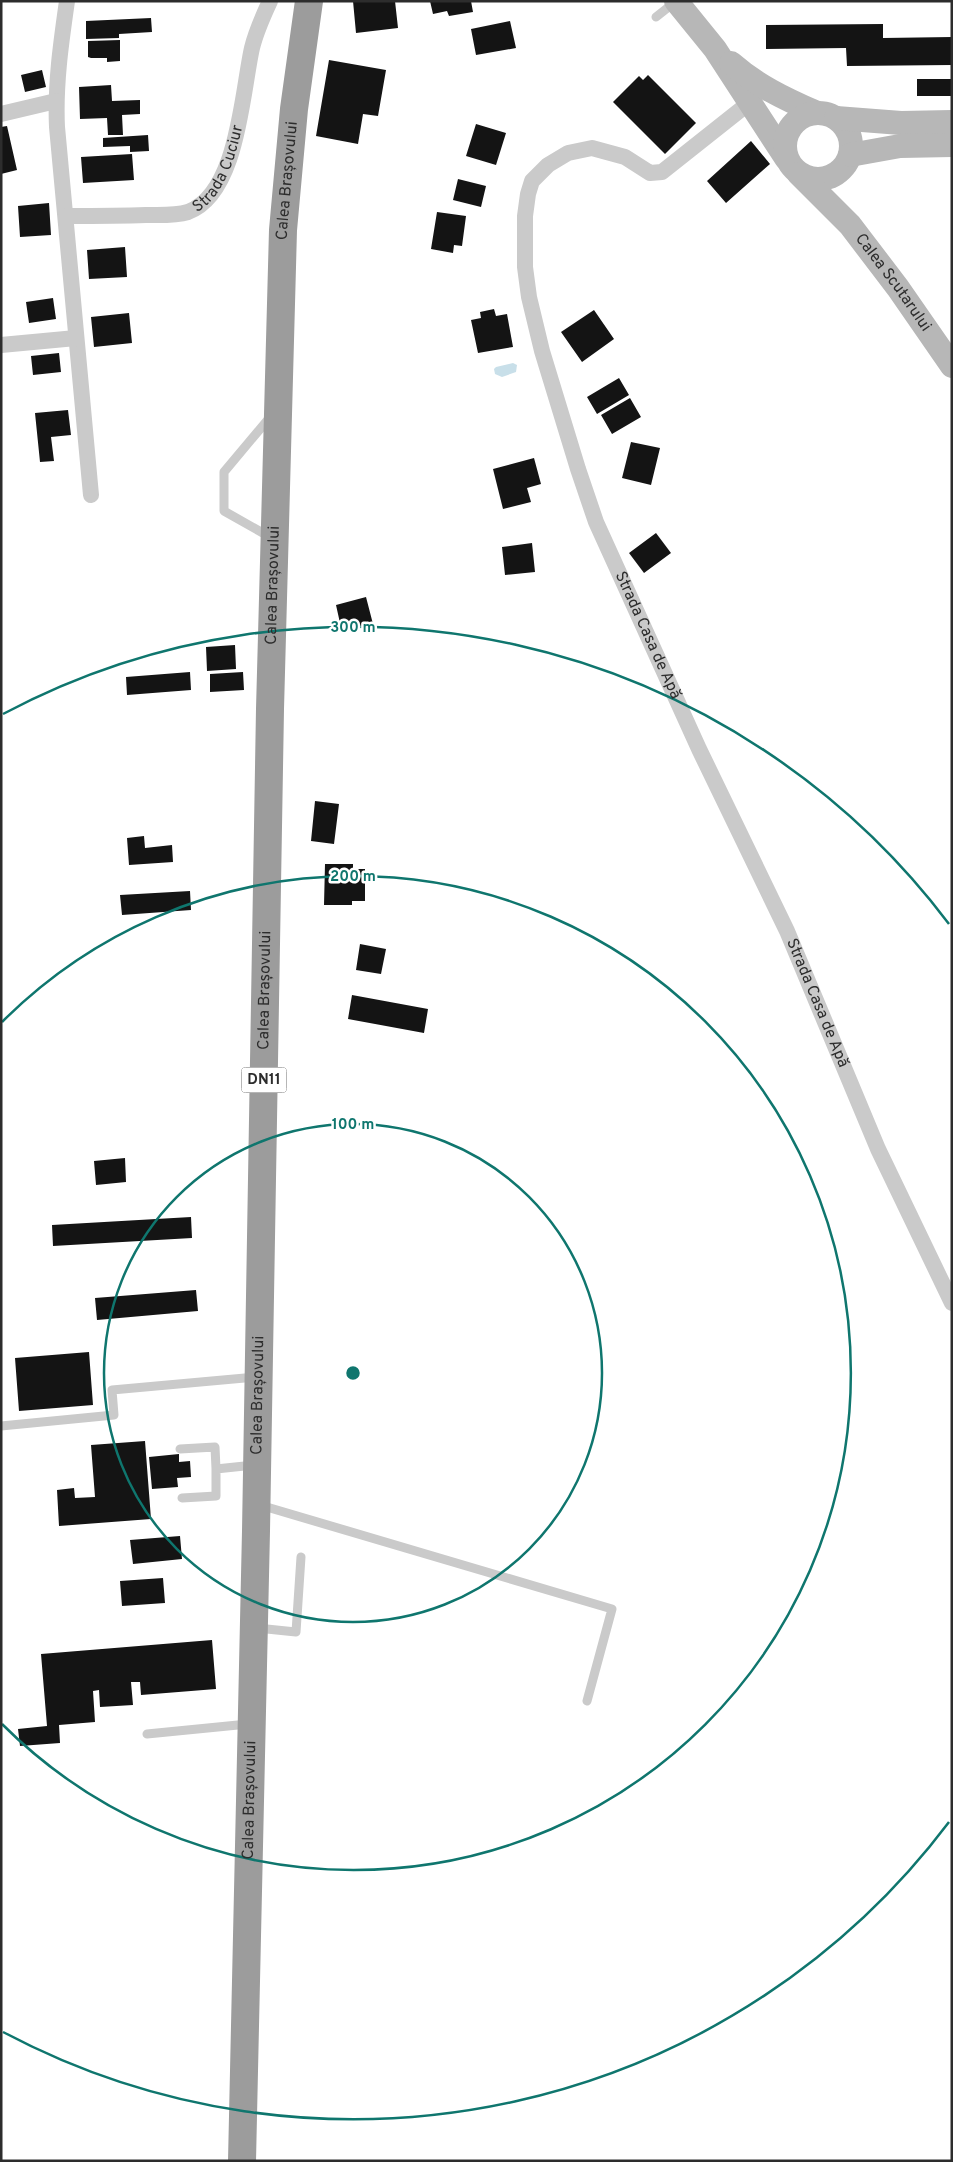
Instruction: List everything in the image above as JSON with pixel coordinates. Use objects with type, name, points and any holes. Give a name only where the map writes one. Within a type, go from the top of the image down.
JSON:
[{"type":"highway","name":"Calea Brașovului","points":[[242,2161],[257,1504],[270,709],[283,230],[294,109],[309,1]]},
{"type":"main road","points":[[676,1],[715,49],[745,76],[778,96],[826,115],[844,125],[849,134],[851,144],[844,164]]},
{"type":"main road","name":"Calea Scutarului","points":[[715,49],[749,103],[793,166],[850,226],[898,288],[952,366]]},
{"type":"main road","points":[[952,122],[901,124],[826,115],[805,115],[790,128],[785,142],[793,166],[819,179],[829,177],[844,164],[900,146],[952,145]]},
{"type":"main road","name":"Calea Scutarului","points":[[844,164],[837,189],[839,204],[850,226]]},
{"type":"street","points":[[67,1],[58,66],[56,101],[60,172],[66,216],[91,495]]},
{"type":"street","name":"Strada Cuciur","points":[[66,216],[168,215],[186,212],[205,202],[217,187],[232,151],[240,121],[252,47],[261,19],[270,1]]},
{"type":"street","points":[[1,114],[56,101]]},
{"type":"street","name":"Strada Casa de Apă","points":[[749,103],[662,172],[650,173],[625,158],[592,148],[568,153],[539,172],[532,181],[525,216],[525,267],[529,298],[559,409],[596,522],[699,749],[787,931],[878,1149],[952,1303]]},
{"type":"street","points":[[1,345],[76,338]]},
{"type":"lane","points":[[656,17],[676,1]]},
{"type":"lane","points":[[275,540],[224,511],[224,472],[279,406]]},
{"type":"lane","points":[[1,1426],[114,1415],[112,1390],[259,1377]]},
{"type":"lane","points":[[180,1449],[215,1447],[216,1469],[216,1496],[182,1498]]},
{"type":"lane","points":[[216,1469],[257,1465]]},
{"type":"lane","points":[[257,1504],[612,1609],[587,1702]]},
{"type":"lane","points":[[254,1627],[296,1632],[301,1557]]},
{"type":"lane","points":[[147,1734],[252,1724]]},
{"type":"water","points":[[513,363],[517,365],[516,372],[502,377],[495,374],[494,369],[496,367]]},
{"type":"building","points":[[353,1],[395,1],[398,28],[356,33]]},
{"type":"building","points":[[430,1],[471,1],[473,12],[449,16],[447,11],[433,14]]},
{"type":"building","points":[[151,18],[152,32],[119,34],[119,38],[86,39],[86,21]]},
{"type":"building","points":[[510,21],[516,48],[476,55],[471,29]]},
{"type":"building","points":[[883,24],[883,38],[952,37],[952,65],[847,66],[846,48],[766,49],[766,25]]},
{"type":"building","points":[[120,40],[120,61],[107,62],[107,58],[88,57],[88,41]]},
{"type":"building","points":[[329,60],[386,70],[378,116],[363,114],[358,144],[316,136]]},
{"type":"building","points":[[42,70],[46,87],[25,92],[21,75]]},
{"type":"building","points":[[648,75],[696,123],[665,154],[613,102],[639,76],[643,80]]},
{"type":"building","points":[[917,79],[952,79],[952,96],[917,96]]},
{"type":"building","points":[[111,85],[112,101],[140,100],[140,114],[122,115],[123,135],[108,135],[107,118],[80,119],[79,87]]},
{"type":"building","points":[[476,124],[506,133],[496,165],[466,156]]},
{"type":"building","points":[[7,126],[17,170],[1,174],[1,127]]},
{"type":"building","points":[[148,135],[149,151],[130,152],[130,146],[103,147],[103,138]]},
{"type":"building","points":[[751,141],[770,164],[726,203],[707,181]]},
{"type":"building","points":[[132,154],[134,180],[83,183],[81,157]]},
{"type":"building","points":[[458,179],[486,186],[481,207],[453,200]]},
{"type":"building","points":[[49,203],[51,235],[20,237],[18,206]]},
{"type":"building","points":[[437,212],[466,216],[462,246],[454,245],[453,253],[431,249]]},
{"type":"building","points":[[125,247],[127,277],[89,279],[87,250]]},
{"type":"building","points":[[53,298],[56,319],[29,323],[26,302]]},
{"type":"building","points":[[494,309],[496,316],[507,314],[513,347],[478,353],[471,320],[481,318],[480,312]]},
{"type":"building","points":[[594,310],[614,339],[582,362],[561,332]]},
{"type":"building","points":[[129,313],[132,343],[94,347],[91,317]]},
{"type":"building","points":[[59,353],[61,372],[33,375],[31,356]]},
{"type":"building","points":[[619,378],[629,395],[597,414],[587,397]]},
{"type":"building","points":[[630,398],[641,417],[612,434],[601,415]]},
{"type":"building","points":[[68,410],[71,435],[51,437],[54,461],[40,462],[35,413]]},
{"type":"building","points":[[631,442],[660,448],[651,485],[622,478]]},
{"type":"building","points":[[534,458],[541,484],[527,488],[531,502],[503,509],[493,469]]},
{"type":"building","points":[[656,533],[671,553],[644,573],[629,553]]},
{"type":"building","points":[[532,543],[535,572],[505,575],[502,547]]},
{"type":"building","points":[[366,597],[373,624],[342,632],[336,605]]},
{"type":"building","points":[[235,645],[236,669],[207,671],[206,647]]},
{"type":"building","points":[[190,672],[191,690],[127,695],[126,677]]},
{"type":"building","points":[[243,672],[244,690],[210,692],[210,674]]},
{"type":"building","points":[[315,801],[339,804],[334,844],[311,841]]},
{"type":"building","points":[[144,836],[145,848],[172,845],[173,862],[129,865],[127,838]]},
{"type":"building","points":[[325,864],[353,864],[353,869],[365,869],[365,901],[352,901],[352,905],[324,905]]},
{"type":"building","points":[[190,891],[191,910],[122,915],[120,895]]},
{"type":"building","points":[[360,944],[386,949],[381,974],[356,970]]},
{"type":"building","points":[[352,995],[428,1009],[424,1033],[348,1019]]},
{"type":"building","points":[[125,1158],[126,1182],[96,1185],[94,1161]]},
{"type":"building","points":[[191,1217],[192,1238],[53,1246],[52,1225]]},
{"type":"building","points":[[196,1290],[198,1311],[97,1320],[95,1298]]},
{"type":"building","points":[[89,1352],[93,1405],[19,1411],[15,1358]]},
{"type":"building","points":[[145,1441],[151,1519],[59,1526],[57,1490],[74,1488],[75,1498],[95,1497],[91,1445]]},
{"type":"building","points":[[179,1454],[179,1462],[190,1461],[191,1477],[177,1478],[178,1487],[152,1489],[149,1457]]},
{"type":"building","points":[[180,1536],[182,1559],[133,1564],[130,1540]]},
{"type":"building","points":[[163,1578],[165,1603],[122,1606],[120,1581]]},
{"type":"building","points":[[212,1640],[216,1689],[141,1695],[140,1682],[131,1682],[133,1705],[100,1707],[99,1690],[93,1691],[95,1722],[59,1725],[60,1743],[20,1746],[18,1729],[47,1726],[41,1654]]}]
